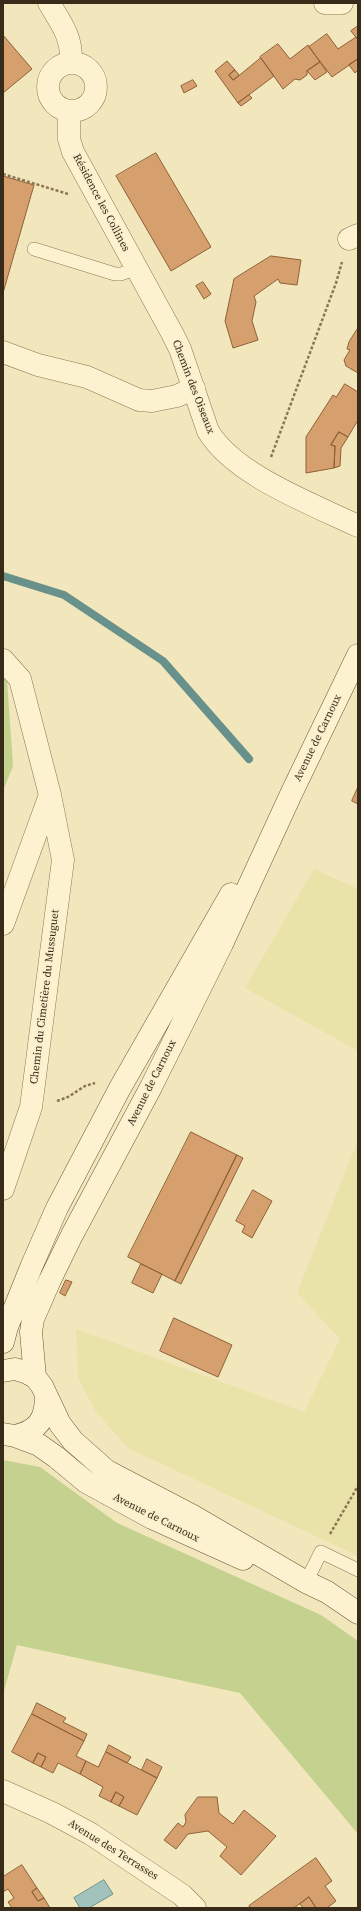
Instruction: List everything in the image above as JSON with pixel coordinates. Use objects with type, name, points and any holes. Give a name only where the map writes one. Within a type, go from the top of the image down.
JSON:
[{"type":"main road","points":[[49,3],[66,31],[71,47],[71,63]]},
{"type":"main road","points":[[325,3],[342,3]]},
{"type":"main road","points":[[71,63],[86,68],[92,73],[96,88],[95,96],[88,105],[77,111],[69,111],[55,104],[50,98],[48,82],[56,69],[71,63]]},
{"type":"main road","name":"Résidence les Collines","points":[[69,111],[69,139],[73,152],[149,291]]},
{"type":"main road","name":"Chemin des Oiseaux","points":[[149,291],[180,349],[208,431],[215,443],[225,453],[262,480],[358,526]]},
{"type":"main road","points":[[3,352],[38,365],[87,377],[139,400],[152,401],[177,396],[194,388]]},
{"type":"main road","name":"Avenue de Carnoux","points":[[358,654],[222,944],[151,1087],[72,1235],[38,1306],[30,1332],[34,1377],[42,1386],[60,1424],[73,1441],[106,1471],[193,1516],[306,1582],[327,1592],[358,1613]]},
{"type":"main road","name":"Chemin du Cimetière du Mussuguet","points":[[3,660],[20,679],[50,795],[63,860],[31,1107],[9,1150],[3,1189]]},
{"type":"main road","name":"Avenue de Carnoux","points":[[345,684],[358,662]]},
{"type":"main road","name":"Avenue de Carnoux","points":[[3,1342],[7,1327],[54,1215],[94,1137],[193,959],[292,792]]},
{"type":"main road","points":[[3,924],[50,795]]},
{"type":"main road","points":[[37,831],[45,829],[52,830],[59,840]]},
{"type":"main road","points":[[3,1371],[15,1369],[34,1377]]},
{"type":"main road","name":"Avenue de Carnoux","points":[[9,1435],[26,1433],[36,1427],[43,1418],[46,1407],[46,1396]]},
{"type":"main road","name":"Avenue de Carnoux","points":[[9,1435],[39,1445],[86,1482],[152,1518],[231,1555],[306,1582]]},
{"type":"main road","name":"Avenue des Terrasses","points":[[3,1791],[52,1813],[91,1834],[182,1895],[195,1908]]},
{"type":"lane","points":[[34,249],[115,274],[121,274],[137,268]]},
{"type":"lane","points":[[306,1582],[321,1552],[358,1570]]},
{"type":"path","points":[[3,174],[73,195],[82,195],[94,191]]},
{"type":"path","points":[[262,480],[353,237]]},
{"type":"path","points":[[31,1107],[51,1103],[68,1097],[85,1086],[94,1083],[100,1085]]},
{"type":"path","points":[[321,1552],[358,1486]]},
{"type":"shaded area","points":[[314,869],[358,889],[358,1051],[245,988]]},
{"type":"shaded area","points":[[358,1140],[358,1556],[128,1448],[96,1412],[78,1378],[76,1329],[304,1412],[340,1339],[297,1293]]},
{"type":"green space","points":[[3,678],[7,680],[13,766],[3,791]]},
{"type":"green space","points":[[3,1460],[40,1467],[117,1523],[321,1615],[358,1641],[358,1834],[240,1693],[17,1645],[3,1694]]},
{"type":"water","points":[[104,1880],[113,1894],[89,1908],[80,1908],[74,1898]]},
{"type":"building","points":[[358,26],[358,40],[351,31]]},
{"type":"building","points":[[327,34],[338,49],[356,37],[358,40],[358,59],[332,77],[309,47]]},
{"type":"building","points":[[3,35],[32,69],[3,93]]},
{"type":"building","points":[[278,44],[290,59],[308,45],[320,62],[307,71],[307,75],[300,80],[295,79],[283,89],[260,57]]},
{"type":"building","points":[[261,58],[274,76],[238,103],[215,71],[227,61],[235,70],[229,75],[233,80]]},
{"type":"building","points":[[358,59],[358,70],[355,73],[349,65]]},
{"type":"building","points":[[320,62],[327,72],[315,80],[307,71]]},
{"type":"building","points":[[235,70],[239,75],[233,80],[229,75]]},
{"type":"building","points":[[193,80],[197,86],[184,93],[181,86]]},
{"type":"building","points":[[249,95],[252,98],[241,106],[238,103]]},
{"type":"building","points":[[156,153],[211,247],[171,271],[116,176]]},
{"type":"building","points":[[3,176],[34,185],[3,293]]},
{"type":"building","points":[[271,256],[301,260],[297,285],[280,283],[278,279],[254,296],[256,302],[252,321],[258,340],[233,348],[225,321],[234,279]]},
{"type":"building","points":[[203,282],[211,294],[204,299],[196,286]]},
{"type":"building","points":[[358,328],[358,373],[346,366],[344,360],[350,350],[347,349],[349,342]]},
{"type":"building","points":[[345,384],[358,392],[358,420],[348,437],[339,432],[331,445],[335,446],[334,468],[306,473],[306,437],[333,395],[336,397]]},
{"type":"building","points":[[339,432],[348,437],[341,448],[340,466],[334,468],[335,446],[331,445]]},
{"type":"building","points":[[358,787],[358,804],[352,801]]},
{"type":"building","points":[[191,1132],[237,1155],[175,1281],[128,1257]]},
{"type":"building","points":[[237,1155],[243,1158],[181,1284],[175,1281]]},
{"type":"building","points":[[253,1190],[272,1201],[252,1238],[242,1232],[245,1226],[236,1221]]},
{"type":"building","points":[[141,1264],[162,1274],[153,1293],[132,1283]]},
{"type":"building","points":[[66,1280],[72,1282],[65,1296],[60,1293]]},
{"type":"building","points":[[174,1318],[232,1345],[218,1377],[160,1351]]},
{"type":"building","points":[[37,1703],[66,1718],[63,1722],[87,1734],[84,1741],[32,1714]]},
{"type":"building","points":[[32,1714],[84,1741],[76,1756],[86,1761],[80,1774],[58,1763],[53,1773],[41,1767],[46,1757],[38,1753],[33,1763],[12,1752]]},
{"type":"building","points":[[109,1745],[131,1757],[127,1763],[106,1752]]},
{"type":"building","points":[[106,1752],[157,1778],[137,1815],[119,1806],[124,1797],[116,1792],[111,1802],[99,1796],[103,1787],[80,1774],[86,1761],[98,1767]]},
{"type":"building","points":[[38,1753],[46,1757],[41,1767],[33,1763]]},
{"type":"building","points":[[147,1759],[162,1767],[157,1778],[142,1770]]},
{"type":"building","points":[[116,1792],[124,1797],[119,1806],[111,1802]]},
{"type":"building","points":[[198,1797],[217,1797],[219,1813],[233,1824],[244,1810],[276,1836],[241,1875],[220,1856],[227,1847],[208,1831],[188,1834],[176,1849],[164,1840],[178,1823],[183,1827],[186,1822],[185,1815]]},
{"type":"building","points":[[316,1858],[332,1881],[325,1886],[336,1901],[327,1908],[316,1908],[309,1897],[294,1908],[251,1908],[249,1906]]},
{"type":"building","points":[[22,1865],[37,1888],[32,1892],[38,1901],[44,1898],[50,1908],[12,1908],[8,1902],[14,1898],[8,1889],[3,1892],[3,1877]]},
{"type":"building","points":[[37,1888],[44,1898],[38,1901],[32,1892]]},
{"type":"building","points":[[309,1897],[316,1908],[303,1908],[300,1904]]},
{"type":"waterway","points":[[3,576],[64,595],[163,661],[249,759]]}]
